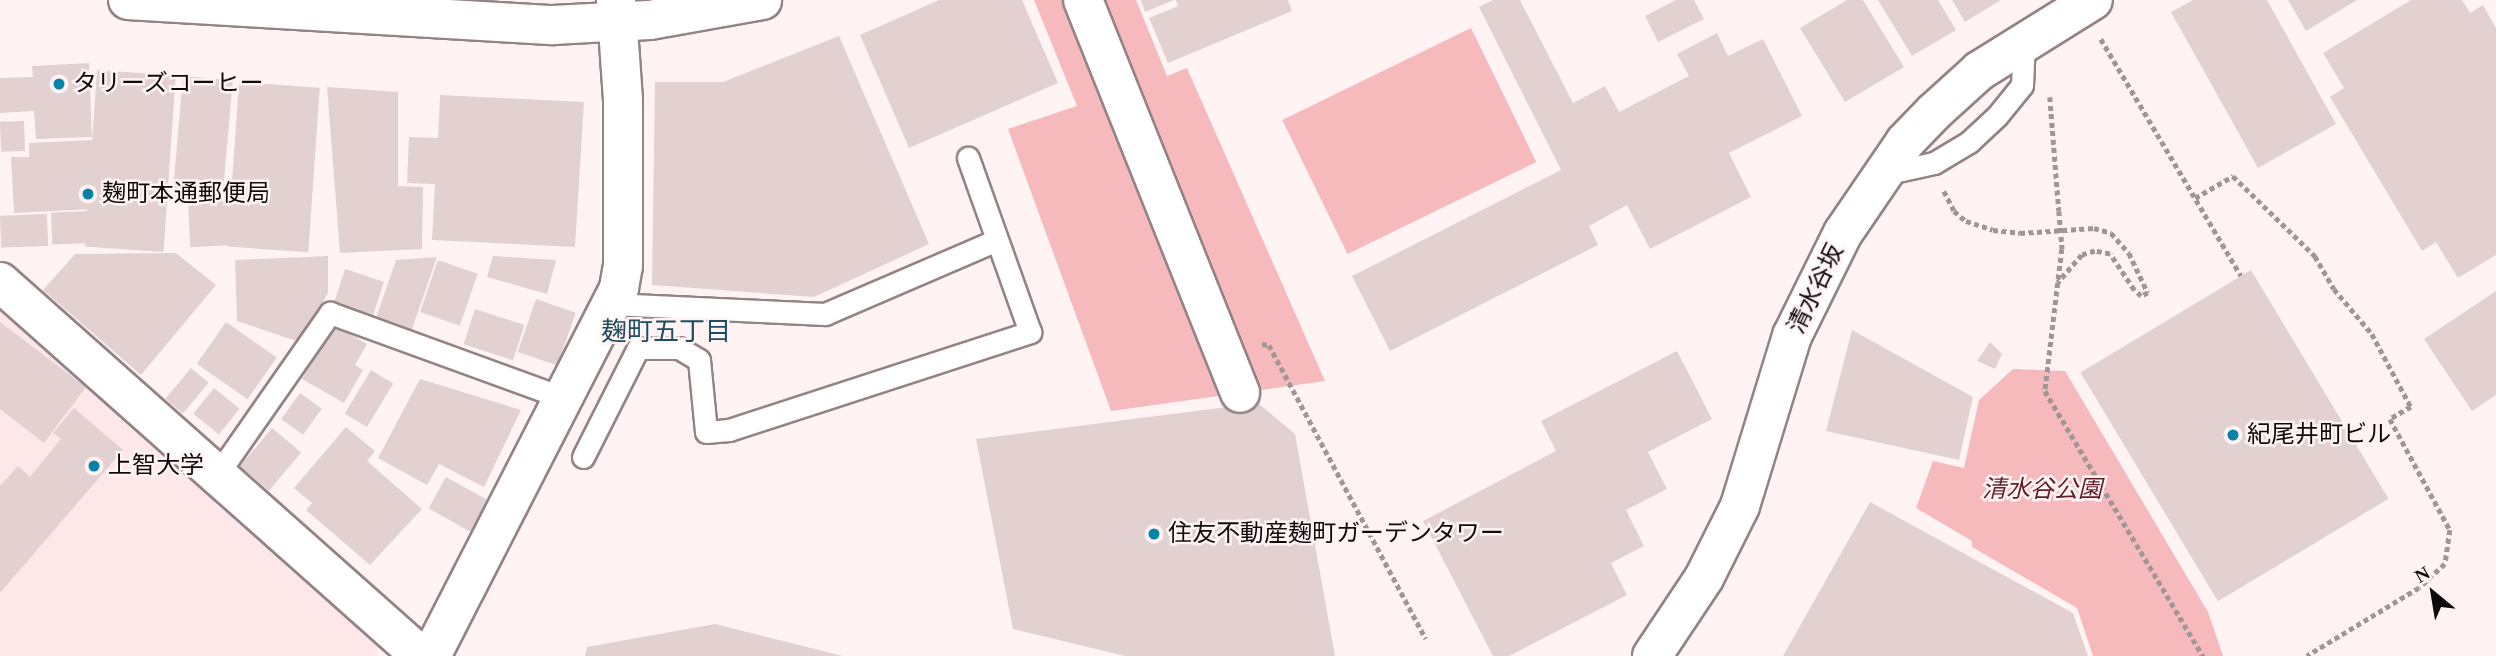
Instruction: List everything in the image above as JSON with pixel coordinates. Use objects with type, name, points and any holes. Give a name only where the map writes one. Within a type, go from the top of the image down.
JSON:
[{"type":"main road","points":[[128,0],[553,25],[627,14],[762,0]]},
{"type":"main road","points":[[1083,0],[1240,393]]},
{"type":"main road","name":"清水谷坂","points":[[1652,656],[1704,578],[1740,506],[1793,336],[1843,233],[1905,142],[1979,71],[2024,43],[2091,8]]},
{"type":"main road","points":[[431,656],[611,304],[623,266],[622,100],[627,14]]},
{"type":"main road","points":[[0,282],[421,656]]},
{"type":"lane","points":[[1883,174],[1934,163],[1969,142],[2022,85],[2024,43]]},
{"type":"lane","points":[[583,457],[638,348],[679,348],[699,360],[706,432],[729,430],[1030,332],[968,158]]},
{"type":"lane","points":[[611,304],[825,314],[997,240]]},
{"type":"lane","points":[[217,475],[330,313],[563,398]]},
{"type":"path","points":[[2091,8],[2241,276]]},
{"type":"path","points":[[2049,85],[2062,249],[2045,391],[2203,656]]},
{"type":"path","points":[[1934,163],[1954,211],[1966,221],[2020,233],[2094,228],[2111,233],[2129,253],[2148,285],[2148,293],[2141,296],[2134,290],[2110,254],[2095,251],[2081,255],[2058,283]]},
{"type":"path","points":[[2195,198],[2233,176],[2315,256],[2334,289],[2372,334],[2411,407],[2390,419],[2450,530],[2445,564],[2419,588],[2307,656]]},
{"type":"path","points":[[1219,342],[1269,345],[1426,639]]},
{"type":"shaded area","name":"上智大学","points":[[0,294],[377,638],[377,656],[0,656]]},
{"type":"green space","points":[[1034,0],[1136,0],[1167,76],[1187,68],[1325,381],[1111,411],[1008,129],[1077,106]]},
{"type":"green space","points":[[1471,28],[1536,162],[1348,254],[1282,120]]},
{"type":"green space","name":"清水谷公園","points":[[2013,369],[2065,371],[2208,612],[2223,656],[2093,656],[2077,608],[1972,547],[1972,541],[1916,508],[1933,461],[1964,468],[1979,400]]},
{"type":"building","points":[[939,0],[1022,0],[1058,83],[909,148],[860,35]]},
{"type":"building","points":[[1141,0],[1174,0],[1145,12]]},
{"type":"building","points":[[1176,0],[1288,0],[1292,11],[1168,63],[1149,18],[1178,6]]},
{"type":"building","points":[[1493,0],[1520,0],[1573,103],[1605,86],[1619,112],[1689,76],[1677,54],[1717,33],[1728,56],[1763,39],[1802,116],[1729,153],[1751,197],[1650,249],[1627,205],[1589,226],[1598,245],[1390,351],[1352,276],[1561,170],[1479,7]]},
{"type":"building","points":[[1676,0],[1694,0],[1704,19],[1658,42],[1645,16]]},
{"type":"building","points":[[1847,0],[1863,0],[1904,67],[1845,102],[1800,28]]},
{"type":"building","points":[[1878,0],[1938,0],[1956,30],[1912,56]]},
{"type":"building","points":[[1952,0],[2001,0],[1965,22]]},
{"type":"building","points":[[2193,0],[2267,0],[2336,124],[2258,168],[2171,12]]},
{"type":"building","points":[[2288,0],[2357,0],[2306,31]]},
{"type":"building","points":[[2411,0],[2462,0],[2470,13],[2483,5],[2496,28],[2496,255],[2458,278],[2436,242],[2422,251],[2330,97],[2344,88],[2323,53]]},
{"type":"building","points":[[839,36],[929,244],[814,297],[652,285],[655,82],[723,82]]},
{"type":"building","points":[[89,63],[92,137],[36,139],[34,111],[0,113],[0,78],[33,77],[32,66]]},
{"type":"building","points":[[97,70],[176,76],[163,252],[85,247]]},
{"type":"building","points":[[183,76],[233,80],[222,202],[172,198]]},
{"type":"building","points":[[239,82],[320,88],[308,252],[227,247]]},
{"type":"building","points":[[327,87],[398,92],[398,186],[423,187],[422,249],[340,253]]},
{"type":"building","points":[[440,95],[584,102],[575,247],[432,240],[435,184],[407,183],[409,137],[438,138]]},
{"type":"building","points":[[24,121],[25,151],[1,152],[0,122]]},
{"type":"building","points":[[92,140],[94,209],[14,213],[11,157],[29,157],[29,143]]},
{"type":"building","points":[[232,201],[234,245],[190,247],[188,203]]},
{"type":"building","points":[[93,211],[94,243],[52,244],[51,212]]},
{"type":"building","points":[[47,214],[48,246],[1,248],[0,216]]},
{"type":"building","points":[[176,253],[216,285],[141,375],[43,290],[75,254]]},
{"type":"building","points":[[328,256],[328,293],[299,342],[237,321],[235,260]]},
{"type":"building","points":[[493,256],[556,260],[547,294],[487,277]]},
{"type":"building","points":[[437,257],[411,332],[375,321],[396,260]]},
{"type":"building","points":[[438,260],[478,274],[460,326],[420,312]]},
{"type":"building","points":[[345,269],[384,282],[372,319],[333,306]]},
{"type":"building","name":"紀尾井町ビル","points":[[2251,270],[2389,499],[2218,601],[2080,372]]},
{"type":"building","points":[[2496,291],[2496,395],[2472,411],[2424,339]]},
{"type":"building","points":[[536,299],[576,313],[557,366],[518,352]]},
{"type":"building","points":[[475,309],[524,325],[513,360],[464,344]]},
{"type":"building","points":[[0,322],[86,387],[44,443],[0,409]]},
{"type":"building","points":[[226,322],[277,358],[248,399],[197,364]]},
{"type":"building","points":[[334,325],[367,344],[355,365],[363,370],[344,403],[302,379]]},
{"type":"building","points":[[1852,330],[1973,397],[1959,460],[1826,431]]},
{"type":"building","points":[[1990,342],[2002,354],[1995,369],[1977,361]]},
{"type":"building","points":[[1677,351],[1712,419],[1648,452],[1667,489],[1626,510],[1644,546],[1611,563],[1627,595],[1509,656],[1493,656],[1423,521],[1556,451],[1541,421]]},
{"type":"building","points":[[191,368],[209,383],[183,413],[165,399]]},
{"type":"building","points":[[371,370],[393,383],[367,427],[345,414]]},
{"type":"building","points":[[420,379],[521,410],[484,487],[439,464],[427,485],[378,458]]},
{"type":"building","points":[[214,388],[240,409],[219,434],[193,414]]},
{"type":"building","points":[[300,393],[322,409],[303,435],[281,419]]},
{"type":"building","name":"住友不動産麹町ガーデンタワー","points":[[1258,403],[1295,434],[1335,656],[1125,656],[1013,629],[976,439]]},
{"type":"building","points":[[74,408],[123,450],[0,593],[0,486],[18,466],[30,477],[61,439],[53,433]]},
{"type":"building","points":[[346,427],[375,451],[367,461],[422,509],[370,565],[306,510],[312,503],[294,488]]},
{"type":"building","points":[[272,428],[301,452],[269,491],[240,466]]},
{"type":"building","points":[[446,477],[491,502],[473,533],[429,508]]},
{"type":"building","points":[[1870,502],[2073,613],[2088,656],[1783,656]]},
{"type":"building","points":[[715,624],[843,656],[585,656],[587,647]]},
{"type":"place","name":"タリーズコーヒー","points":[[59,84]]},
{"type":"place","name":"麹町本通郵便局","points":[[88,194]]},
{"type":"place","name":"紀尾井町ビル","points":[[2233,435]]},
{"type":"place","name":"上智大学","points":[[94,466]]},
{"type":"place","name":"住友不動産麹町ガーデンタワー","points":[[1154,534]]},
{"type":"district","name":"麹町五丁目","points":[[666,332]]}]
